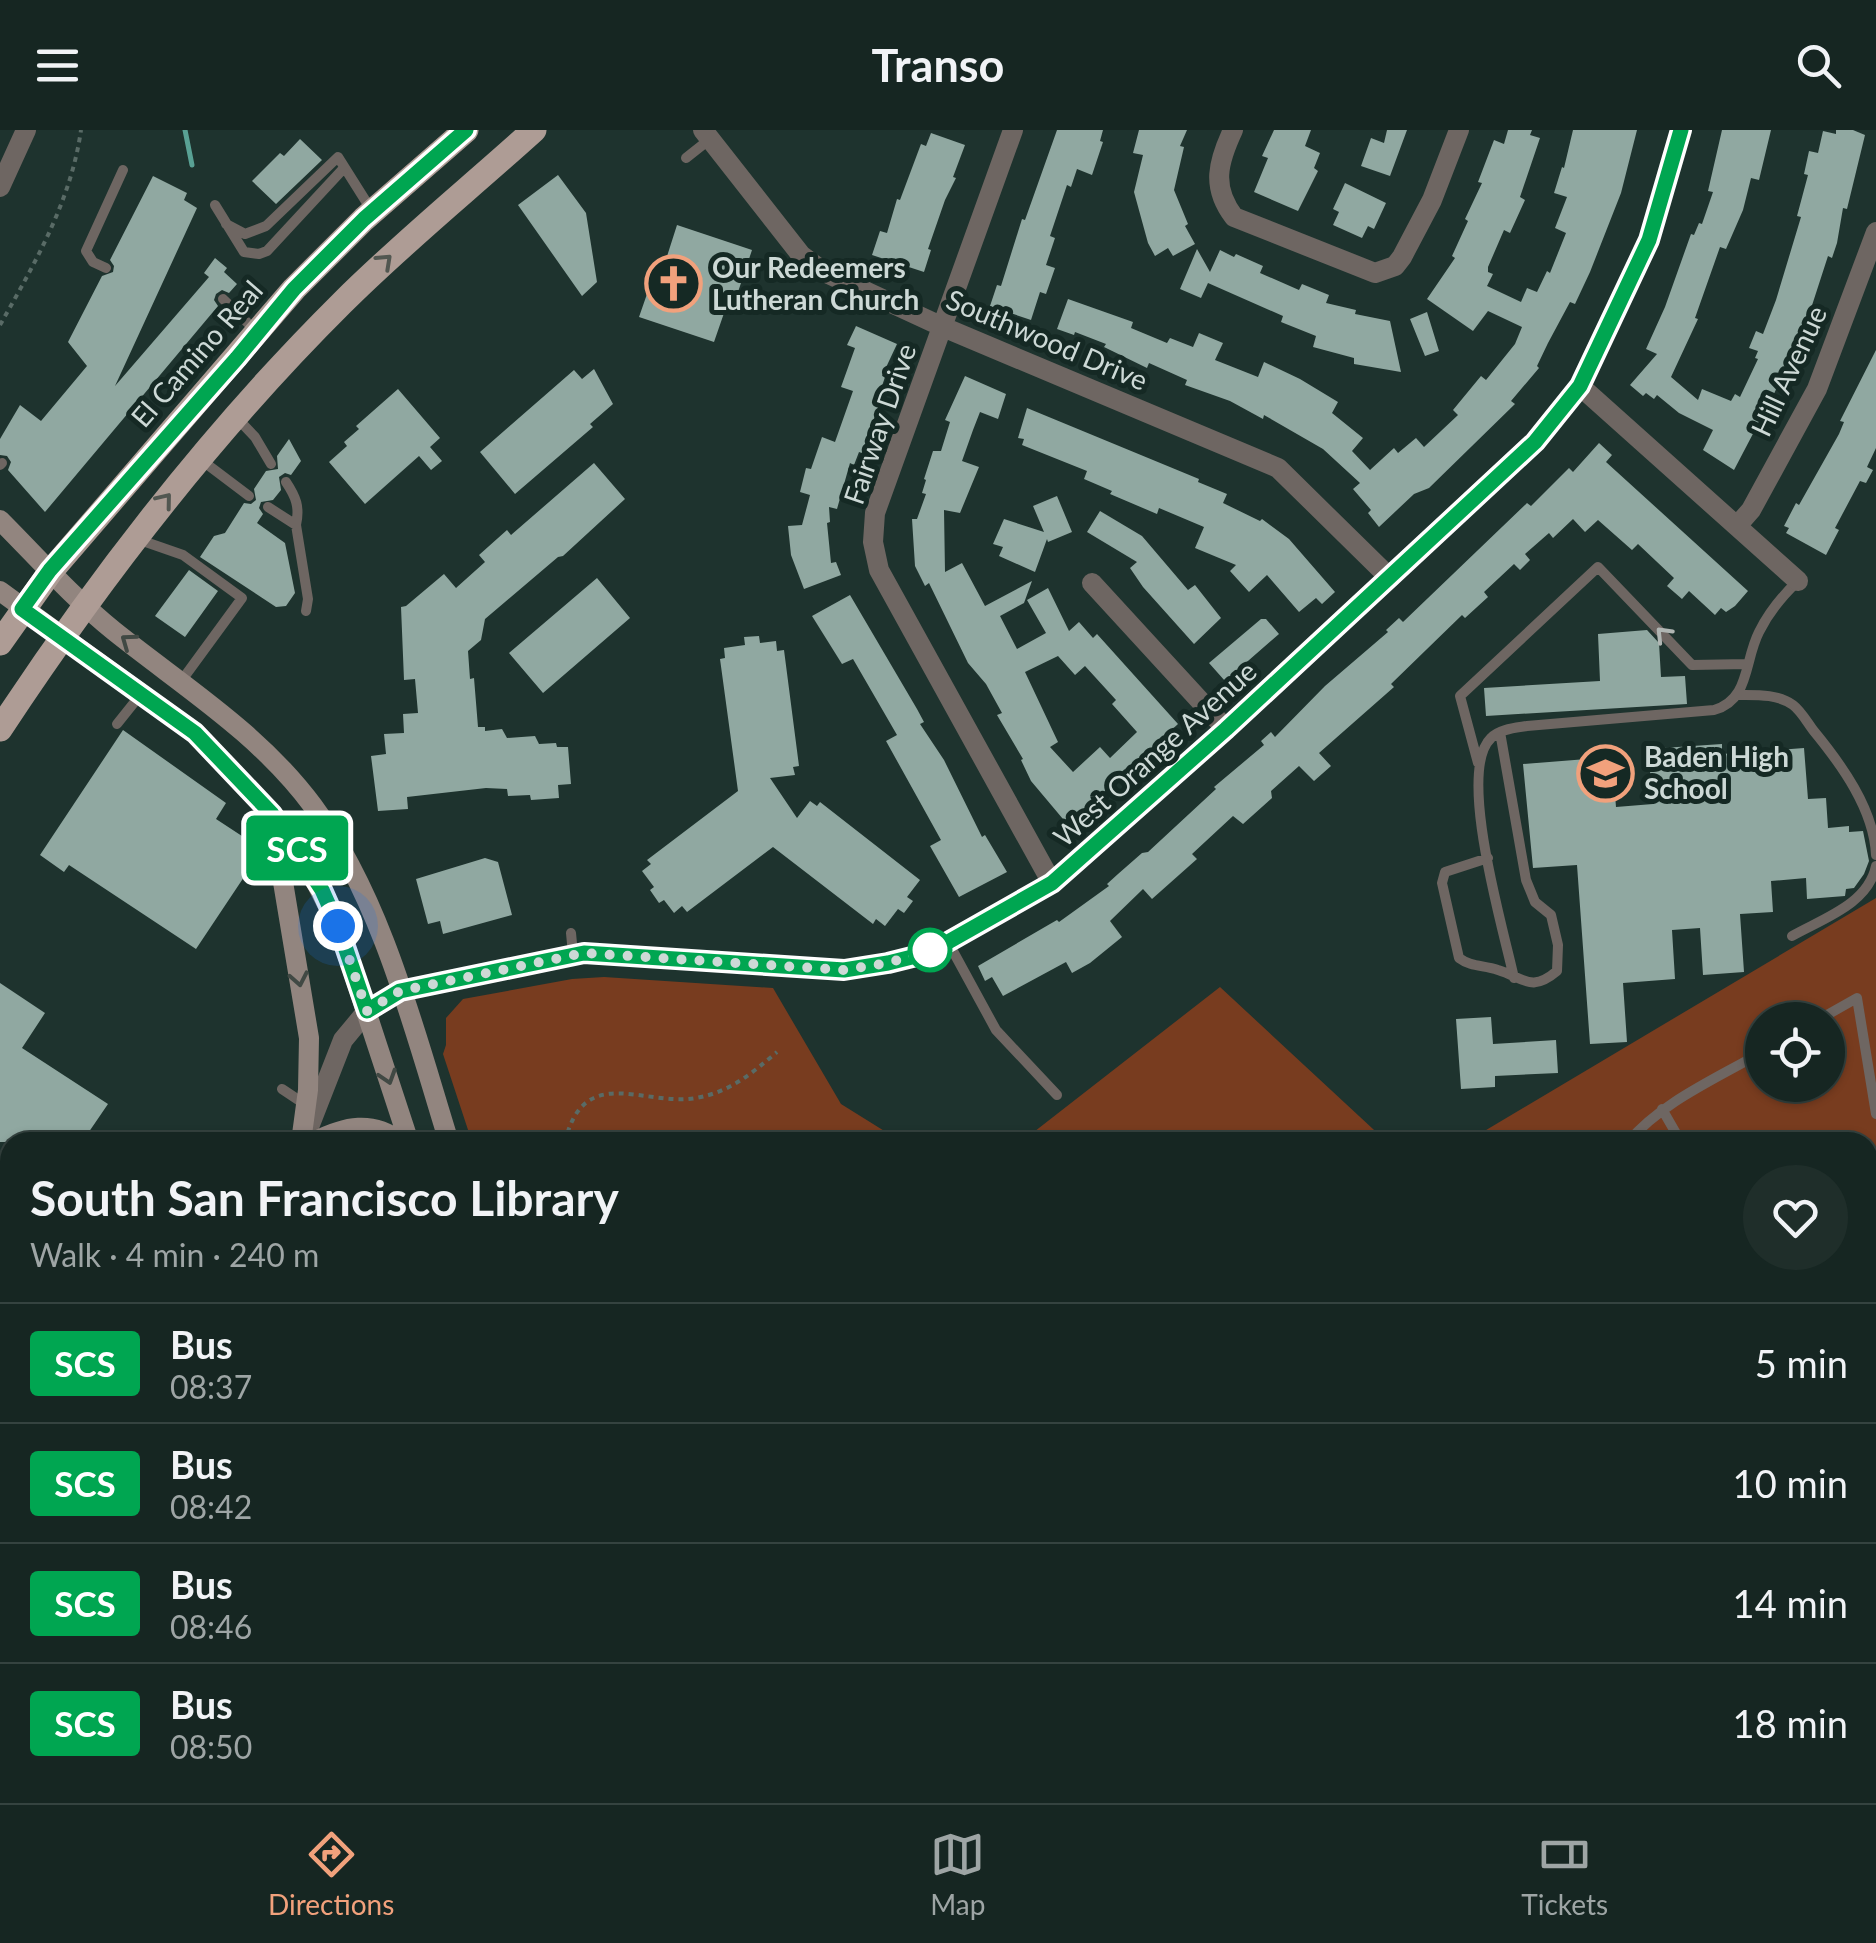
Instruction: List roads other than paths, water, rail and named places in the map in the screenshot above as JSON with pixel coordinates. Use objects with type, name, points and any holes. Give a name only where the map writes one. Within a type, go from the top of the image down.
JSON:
[{"type":"main road","name":"El Camino Real","points":[[0,642],[50,570],[294,289],[372,211],[466,130]]},
{"type":"main road","points":[[0,730],[84,604],[199,458],[388,257],[534,130]]},
{"type":"main road","points":[[0,520],[114,631],[252,737],[313,806],[355,874],[400,991],[446,1132]]},
{"type":"main road","points":[[0,591],[195,733],[272,814],[322,890],[338,926],[407,1132]]},
{"type":"main road","points":[[272,814],[309,1038],[303,1132]]},
{"type":"main road","points":[[334,1132],[359,1127],[387,1132]]},
{"type":"street","points":[[0,188],[26,130]]},
{"type":"street","name":"Fairway Drive","points":[[1014,130],[876,513],[873,542],[880,570],[1052,883]]},
{"type":"street","points":[[1233,130],[1218,175],[1225,205],[1234,217],[1375,273],[1386,271],[1402,257],[1432,200],[1460,130]]},
{"type":"street","name":"West Orange Avenue","points":[[367,1011],[400,991],[584,953],[844,970],[920,955],[1052,883],[1226,729],[1535,442],[1580,386],[1649,240],[1681,130]]},
{"type":"street","name":"Southwood Drive","points":[[706,135],[801,255],[824,272],[942,327],[1278,468],[1390,578]]},
{"type":"street","name":"Hill Avenue","points":[[1737,526],[1751,510],[1817,389],[1876,232]]},
{"type":"street","points":[[1580,386],[1798,581]]},
{"type":"street","points":[[1092,584],[1226,729]]},
{"type":"street","points":[[306,1132],[343,1040],[367,1011]]},
{"type":"lane","points":[[686,158],[706,135]]},
{"type":"lane","points":[[226,224],[245,234],[256,232],[338,158],[372,211]]},
{"type":"lane","points":[[215,205],[244,252],[259,254],[344,168]]},
{"type":"lane","points":[[106,268],[93,262],[86,250],[123,170]]},
{"type":"lane","points":[[223,300],[258,333]]},
{"type":"lane","points":[[236,417],[271,464]]},
{"type":"lane","points":[[199,458],[249,496]]},
{"type":"lane","points":[[286,482],[296,497],[296,525],[308,599],[306,611]]},
{"type":"lane","points":[[268,508],[296,525]]},
{"type":"lane","points":[[134,538],[183,555],[242,598],[182,680]]},
{"type":"lane","points":[[1514,978],[1477,801],[1478,764],[1460,696],[1598,567],[1692,665],[1747,664]]},
{"type":"lane","points":[[1478,764],[1488,740],[1500,732],[1727,706],[1739,695],[1758,634],[1780,598],[1798,581]]},
{"type":"lane","points":[[117,724],[141,694]]},
{"type":"lane","points":[[1739,695],[1762,695],[1793,705],[1833,754],[1861,802],[1875,839],[1876,855]]},
{"type":"lane","points":[[1488,858],[1452,868],[1442,883],[1459,958],[1531,984],[1546,980],[1557,971],[1558,946],[1550,915],[1536,902],[1526,880],[1500,732]]},
{"type":"lane","points":[[1792,936],[1856,900],[1872,884],[1876,866]]},
{"type":"lane","points":[[570,933],[573,955]]},
{"type":"lane","points":[[948,942],[996,1030],[1057,1094]]},
{"type":"lane","points":[[1845,1005],[1857,998],[1876,1114]]},
{"type":"lane","points":[[1637,1132],[1662,1109],[1745,1062]]},
{"type":"lane","points":[[282,1089],[306,1105]]},
{"type":"lane","points":[[1662,1109],[1675,1132]]},
{"type":"waterway","points":[[185,130],[192,165]]},
{"type":"place","name":"Our Redeemers Lutheran Church","points":[[673,284]]},
{"type":"place","name":"Baden High School","points":[[1605,773]]}]
